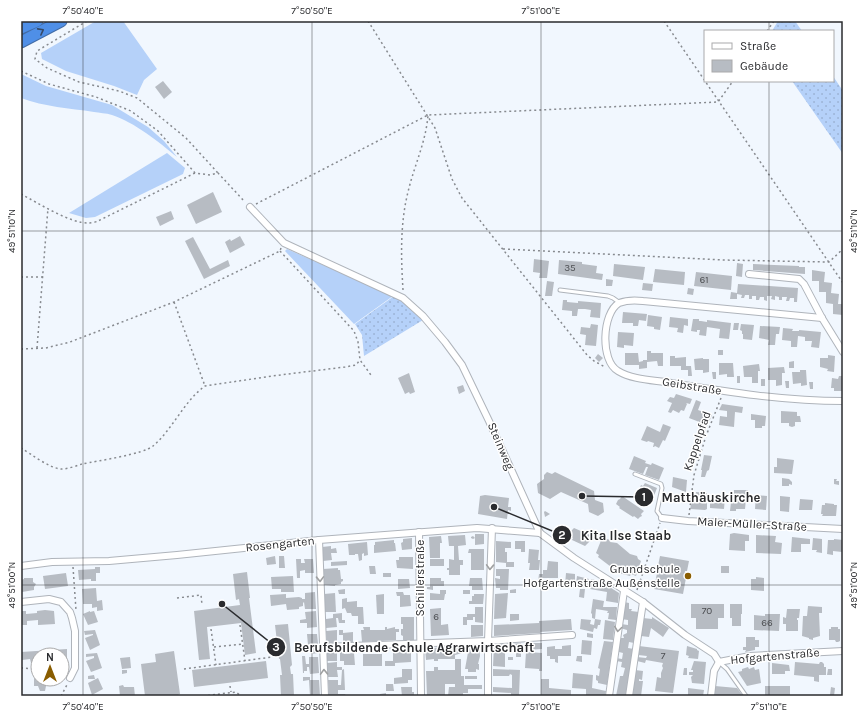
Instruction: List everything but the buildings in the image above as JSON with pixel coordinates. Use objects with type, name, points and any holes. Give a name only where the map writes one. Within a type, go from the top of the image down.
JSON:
[{"type":"highway","points":[[21,28],[37,21]]},
{"type":"highway","points":[[21,42],[61,21]]},
{"type":"street","name":"Steinweg","points":[[250,207],[284,243],[403,298],[423,316],[446,342],[462,365],[490,421],[540,533]]},
{"type":"street","points":[[749,274],[799,279],[804,284],[822,318],[843,352]]},
{"type":"street","points":[[613,368],[606,353],[607,324],[612,311],[620,303],[634,300],[822,318]]},
{"type":"street","name":"Geibstraße","points":[[613,368],[619,372],[641,378],[724,391],[800,400],[843,401]]},
{"type":"street","name":"Maler-Müller-Straße","points":[[662,518],[688,521],[843,529]]},
{"type":"street","name":"Rosengarten","points":[[21,566],[109,561],[319,540],[477,528],[540,533]]},
{"type":"street","points":[[488,696],[488,641],[492,528]]},
{"type":"street","name":"Schillerstraße","points":[[420,532],[421,696]]},
{"type":"street","points":[[540,533],[643,602],[685,635],[714,654],[719,662]]},
{"type":"street","points":[[319,540],[325,696]]},
{"type":"street","points":[[609,696],[624,590]]},
{"type":"street","points":[[21,602],[49,599],[61,602],[70,612],[75,631],[76,668],[70,678]]},
{"type":"street","points":[[629,696],[643,602]]},
{"type":"street","points":[[323,647],[488,641],[572,636]]},
{"type":"street","name":"Hofgartenstraße","points":[[711,696],[714,670],[719,662],[750,656],[843,651]]},
{"type":"lane","points":[[560,290],[608,296],[620,303]]},
{"type":"lane","points":[[635,474],[661,484],[662,488],[657,511],[662,518]]},
{"type":"lane","points":[[719,662],[727,669],[746,696]]},
{"type":"path","points":[[87,21],[37,51],[35,59],[47,68],[79,82],[119,91],[136,98],[186,138],[250,207],[428,115],[718,102]]},
{"type":"path","points":[[368,21],[435,128],[452,179],[462,198],[587,355],[603,367],[613,368]]},
{"type":"path","points":[[664,21],[704,81]]},
{"type":"path","points":[[768,30],[774,21]]},
{"type":"path","points":[[21,70],[49,84],[96,98],[131,112],[158,131],[195,173]]},
{"type":"path","points":[[705,82],[843,283]]},
{"type":"path","points":[[718,102],[732,82]]},
{"type":"path","points":[[403,298],[400,255],[402,222],[408,192],[427,127],[428,115]]},
{"type":"path","points":[[21,194],[77,221],[89,223],[98,221],[195,173],[210,175],[218,173]]},
{"type":"path","points":[[37,349],[48,208]]},
{"type":"path","points":[[21,349],[46,348],[70,342],[174,302],[280,251],[284,243]]},
{"type":"path","points":[[503,249],[723,260],[828,262],[843,249]]},
{"type":"path","points":[[280,251],[354,330],[358,342],[360,360],[371,375]]},
{"type":"path","points":[[21,277],[42,277]]},
{"type":"path","points":[[174,302],[206,386]]},
{"type":"path","points":[[21,448],[41,462],[61,469],[131,454],[152,448],[200,390],[206,386],[346,367],[356,365],[360,360]]},
{"type":"path","name":"Kappelpfad","points":[[688,521],[694,475],[706,436],[724,391]]},
{"type":"path","points":[[634,597],[662,518]]},
{"type":"path","points":[[72,618],[76,609],[73,562]]},
{"type":"path","points":[[177,598],[201,595],[202,605]]},
{"type":"path","points":[[240,625],[245,661]]},
{"type":"path","points":[[211,630],[216,664]]},
{"type":"path","points":[[214,648],[243,644]]},
{"type":"path","points":[[184,669],[272,657]]},
{"type":"path","points":[[230,686],[231,692]]},
{"type":"path","points":[[61,696],[66,687]]},
{"type":"path","points":[[204,696],[231,692],[236,692],[241,696]]},
{"type":"shaded area","points":[[96,21],[123,21],[157,69],[144,80],[137,95],[66,71],[42,59],[41,53]]},
{"type":"shaded area","points":[[778,21],[795,21],[801,30],[773,30]]},
{"type":"shaded area","points":[[21,74],[46,86],[112,105],[148,127],[164,141],[177,157],[137,127],[120,118],[105,113],[48,105],[21,98]]},
{"type":"shaded area","points":[[834,78],[843,91],[843,154],[793,82],[834,82]]},
{"type":"shaded area","points":[[167,153],[185,168],[183,174],[95,217],[86,218],[69,213]]},
{"type":"shaded area","points":[[287,249],[393,296],[354,324],[285,251]]},
{"type":"shaded area","points":[[394,296],[406,304],[423,320],[364,356],[362,335],[355,324]]},
{"type":"place","name":"Matthäuskirche","points":[[582,496]]},
{"type":"place","name":"Kita Ilse Staab","points":[[494,507]]},
{"type":"place","name":"Grundschule Hofgartenstraße Außenstelle","points":[[688,576]]},
{"type":"place","name":"Berufsbildende Schule Agrarwirtschaft","points":[[222,604]]}]
